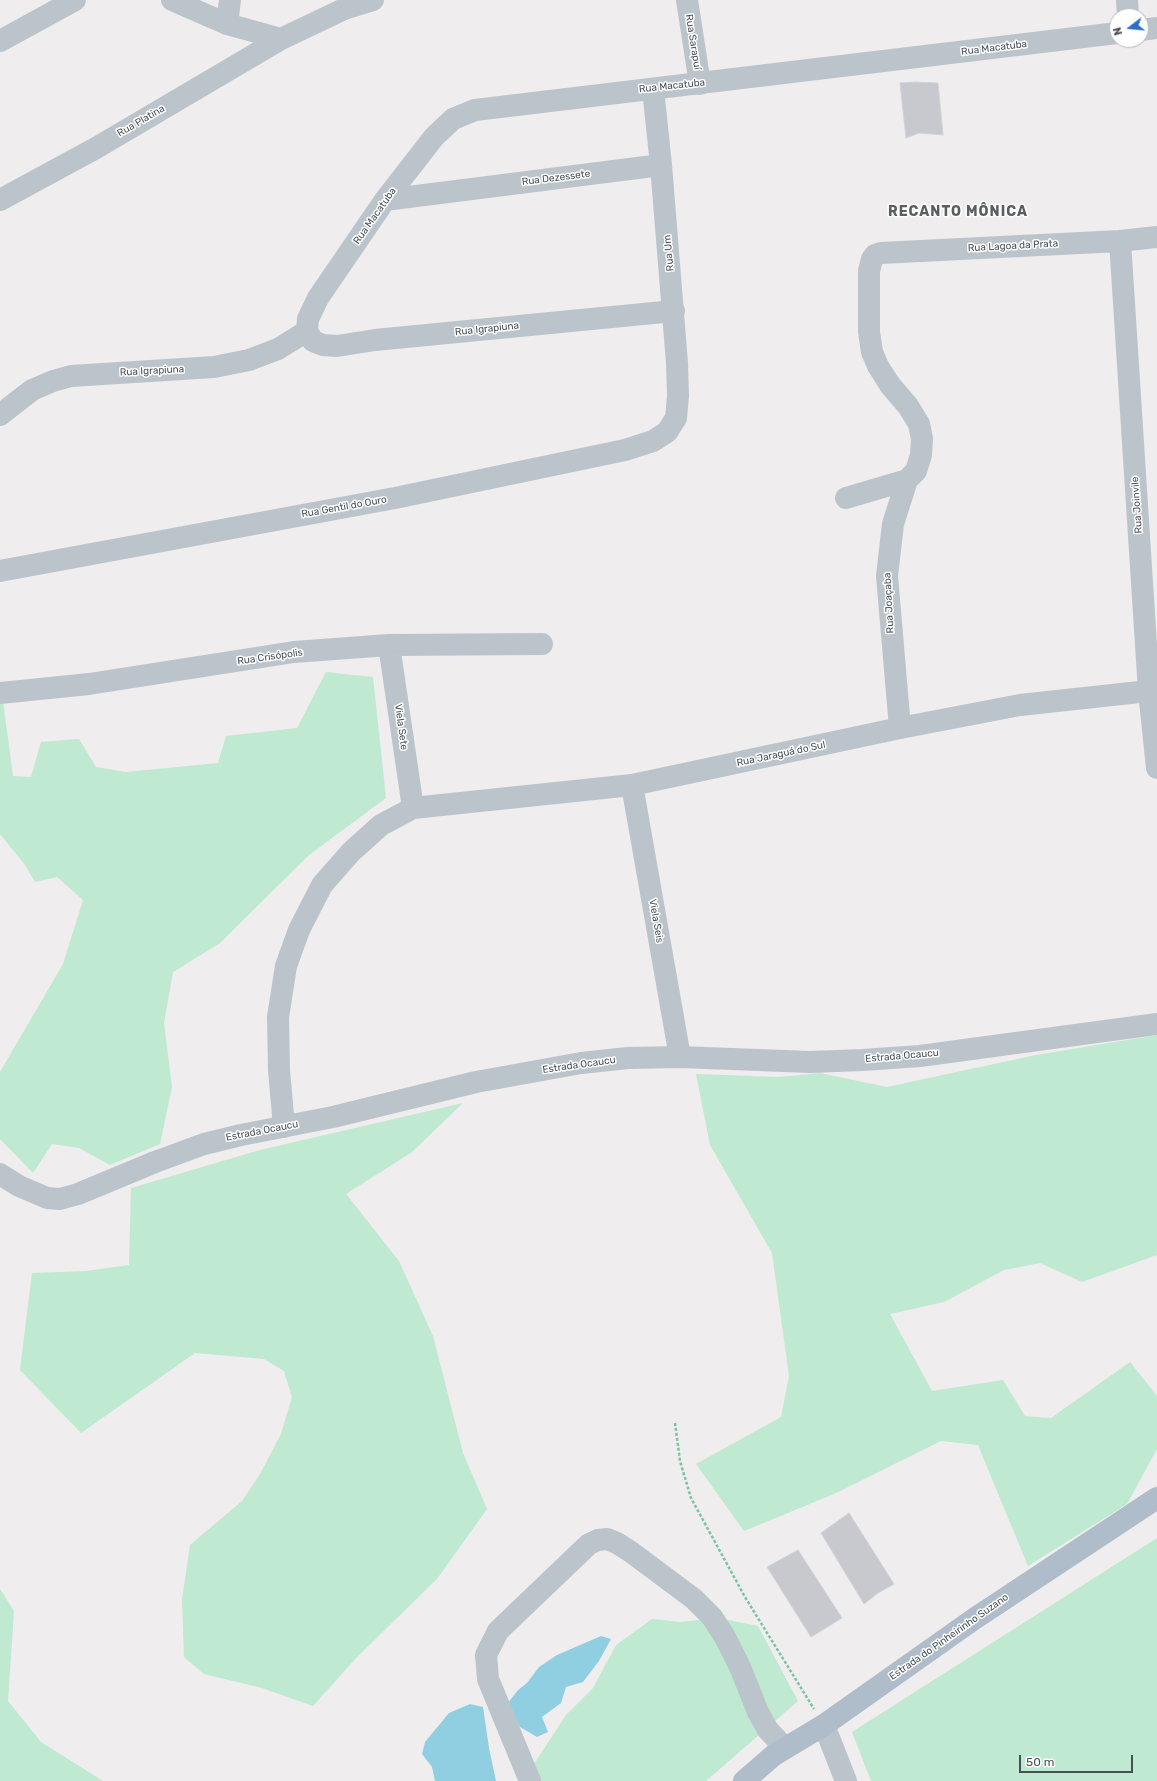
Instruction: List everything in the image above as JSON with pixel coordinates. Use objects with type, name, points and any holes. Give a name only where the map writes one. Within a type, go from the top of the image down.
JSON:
[{"type":"main road","name":"Estrada do Pinheirinho Suzano","points":[[744,1781],[774,1755],[824,1724],[974,1619],[1157,1498]]},
{"type":"street","points":[[0,41],[75,0]]},
{"type":"street","points":[[172,0],[227,24],[281,39]]},
{"type":"street","points":[[227,24],[230,0]]},
{"type":"street","name":"Rua Platina","points":[[0,200],[96,148],[281,39],[344,9],[373,0]]},
{"type":"street","name":"Rua Sarapuí","points":[[687,0],[700,84]]},
{"type":"street","name":"Rua Macatuba","points":[[307,332],[308,319],[318,298],[385,200],[434,137],[453,119],[475,110],[1109,34]]},
{"type":"street","name":"Rua Um","points":[[653,89],[674,311],[678,396],[676,418]]},
{"type":"street","name":"Rua Dezessete","points":[[385,200],[661,165]]},
{"type":"street","name":"Rua Lagoa da Prata","points":[[872,259],[881,253],[1120,241],[1157,237]]},
{"type":"street","name":"Rua Joinvile","points":[[1120,241],[1149,691],[1157,768]]},
{"type":"street","name":"Rua Joaçaba","points":[[872,259],[870,271],[869,332],[872,352],[878,366],[890,385],[908,406],[919,424],[922,439],[921,455],[916,471],[907,480],[894,524],[886,576],[900,728]]},
{"type":"street","name":"Rua Igrapiuna","points":[[0,415],[32,390],[71,376],[214,367],[256,358],[278,349],[307,332],[313,341],[323,345],[337,346],[375,340],[674,311]]},
{"type":"street","name":"Rua Gentil do Ouro","points":[[0,571],[395,498],[625,450],[653,441],[667,432],[676,418]]},
{"type":"street","points":[[846,498],[907,480]]},
{"type":"street","name":"Rua Crisópolis","points":[[0,693],[89,684],[294,652],[389,645],[542,644]]},
{"type":"street","name":"Viela Sete","points":[[389,645],[413,808]]},
{"type":"street","name":"Rua Jaraguá do Sul","points":[[413,808],[632,786],[900,728],[1020,705],[1149,691]]},
{"type":"street","name":"Viela Seis","points":[[632,786],[680,1057]]},
{"type":"street","points":[[284,1127],[279,1070],[278,1017],[286,966],[299,930],[322,885],[351,852],[381,825],[413,808]]},
{"type":"street","name":"Estrada Ocaucu","points":[[0,1174],[19,1186],[46,1198],[60,1199],[92,1189],[155,1162],[204,1144],[240,1135],[284,1127],[476,1082],[574,1064],[628,1058],[680,1057],[810,1062],[863,1060],[920,1056],[1157,1024]]},
{"type":"street","points":[[530,1781],[488,1679],[486,1654],[498,1631],[589,1544],[598,1540],[607,1539],[632,1552],[694,1599],[712,1617],[726,1637],[758,1712],[768,1730],[785,1748]]},
{"type":"street","points":[[824,1724],[846,1781]]},
{"type":"path","points":[[675,1423],[680,1461],[691,1498],[745,1597],[824,1724]]},
{"type":"green space","points":[[326,672],[373,677],[386,798],[309,855],[220,943],[173,972],[164,1023],[172,1087],[160,1144],[110,1165],[79,1148],[52,1144],[33,1173],[0,1139],[0,1072],[63,964],[83,900],[57,877],[35,882],[25,865],[0,834],[0,702],[3,701],[13,776],[31,777],[41,742],[79,739],[96,767],[126,772],[218,763],[226,736],[297,728]]},
{"type":"green space","points":[[1157,1035],[1157,1255],[1082,1282],[1040,1263],[1004,1270],[944,1302],[890,1314],[932,1391],[1003,1380],[1025,1416],[1051,1418],[1130,1362],[1157,1396],[1157,1449],[1127,1504],[1028,1566],[978,1445],[941,1441],[834,1494],[744,1531],[696,1464],[781,1417],[789,1376],[772,1253],[710,1145],[696,1074],[779,1077],[820,1073],[887,1087],[1036,1055]]},
{"type":"green space","points":[[463,1103],[412,1152],[346,1194],[399,1261],[433,1336],[463,1453],[487,1509],[437,1579],[357,1657],[313,1706],[262,1688],[204,1674],[184,1657],[182,1600],[190,1545],[242,1501],[260,1474],[281,1434],[292,1397],[284,1371],[264,1359],[195,1353],[81,1433],[20,1370],[32,1273],[86,1271],[129,1265],[131,1188],[260,1150]]},
{"type":"green space","points":[[1157,1538],[1157,1781],[871,1781],[852,1732]]},
{"type":"green space","points":[[0,1589],[14,1611],[8,1701],[41,1742],[103,1781],[0,1781]]},
{"type":"green space","points":[[718,1618],[758,1626],[798,1701],[706,1781],[533,1781],[534,1764],[566,1715],[593,1688],[616,1645],[652,1619],[680,1622]]},
{"type":"water","points":[[601,1636],[611,1639],[599,1661],[583,1682],[566,1687],[561,1703],[542,1717],[548,1732],[537,1737],[520,1727],[507,1704],[518,1690],[527,1683],[539,1667],[557,1655]]},
{"type":"water","points":[[470,1704],[483,1707],[496,1781],[435,1781],[432,1767],[422,1754],[425,1742],[449,1713]]},
{"type":"building","points":[[900,83],[938,83],[943,135],[919,133],[906,138]]},
{"type":"building","points":[[849,1513],[894,1584],[878,1593],[864,1604],[821,1533]]},
{"type":"building","points":[[798,1550],[842,1618],[811,1637],[767,1567]]},
{"type":"district","name":"RECANTO MÔNICA","points":[[958,212]]}]
